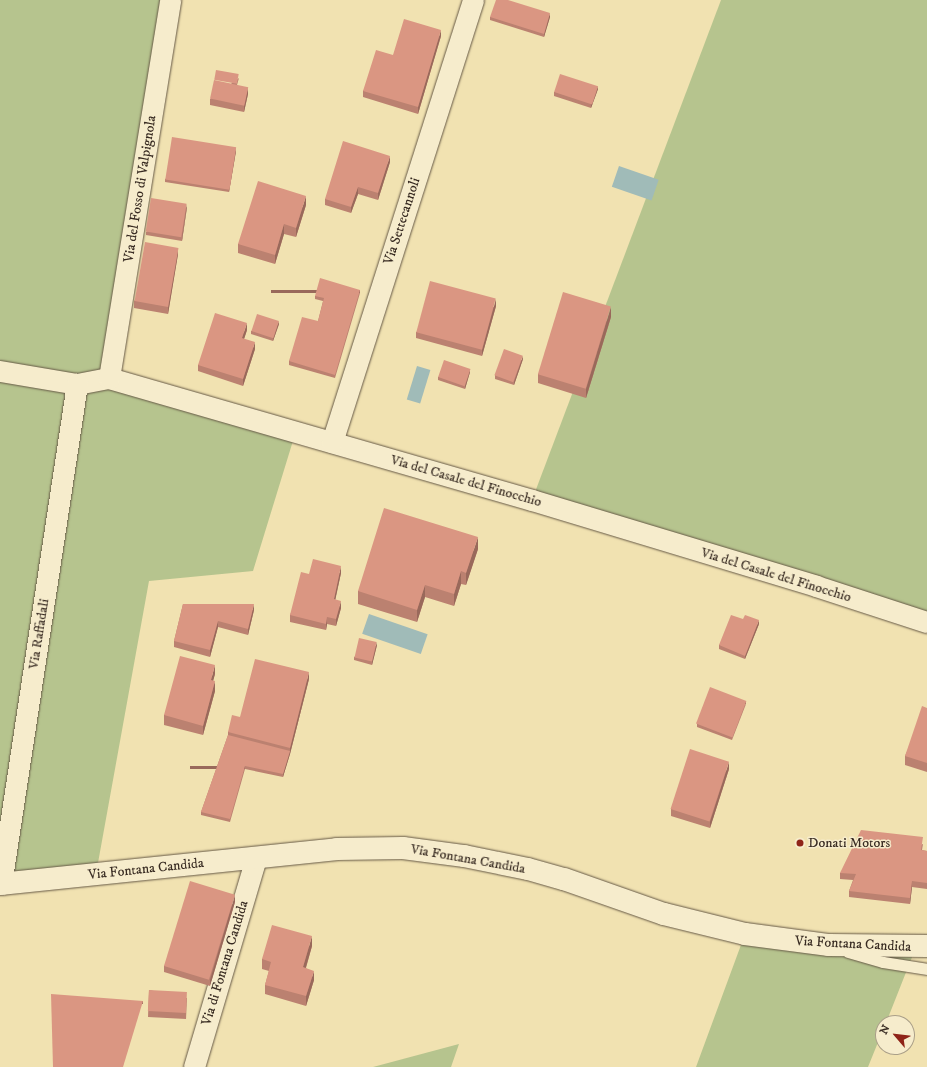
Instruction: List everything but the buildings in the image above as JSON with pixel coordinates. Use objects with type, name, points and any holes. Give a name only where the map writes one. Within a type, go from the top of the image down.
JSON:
[{"type":"main road","name":"Via Fontana Candida","points":[[0,884],[367,848],[421,850],[507,864],[564,879],[664,914],[760,936],[829,945],[927,946]]},
{"type":"street","name":"Via del Fosso di Valpignola","points":[[109,378],[170,0]]},
{"type":"street","name":"Via Settecannoli","points":[[332,442],[473,0]]},
{"type":"street","name":"Via del Casale del Finocchio","points":[[0,371],[78,384],[109,378],[546,504],[816,586],[927,622]]},
{"type":"street","name":"Via Raffadali","points":[[0,884],[78,384]]},
{"type":"street","name":"Via di Fontana Candida","points":[[194,1067],[256,858]]},
{"type":"lane","points":[[829,945],[868,958],[927,969]]},
{"type":"green space","points":[[0,0],[170,0],[109,378],[296,431],[253,571],[149,581],[96,874],[0,884]]},
{"type":"green space","points":[[721,0],[927,0],[927,622],[532,500]]},
{"type":"green space","points":[[745,934],[916,947],[889,1015],[875,1015],[875,1050],[868,1067],[696,1067]]},
{"type":"green space","points":[[459,1044],[451,1067],[373,1067]]},
{"type":"water","points":[[619,166],[659,180],[652,200],[612,187]]},
{"type":"water","points":[[417,366],[430,370],[420,404],[407,399]]},
{"type":"water","points":[[369,614],[428,634],[421,654],[362,634]]},
{"type":"place","name":"Donati Motors","points":[[800,843]]}]
